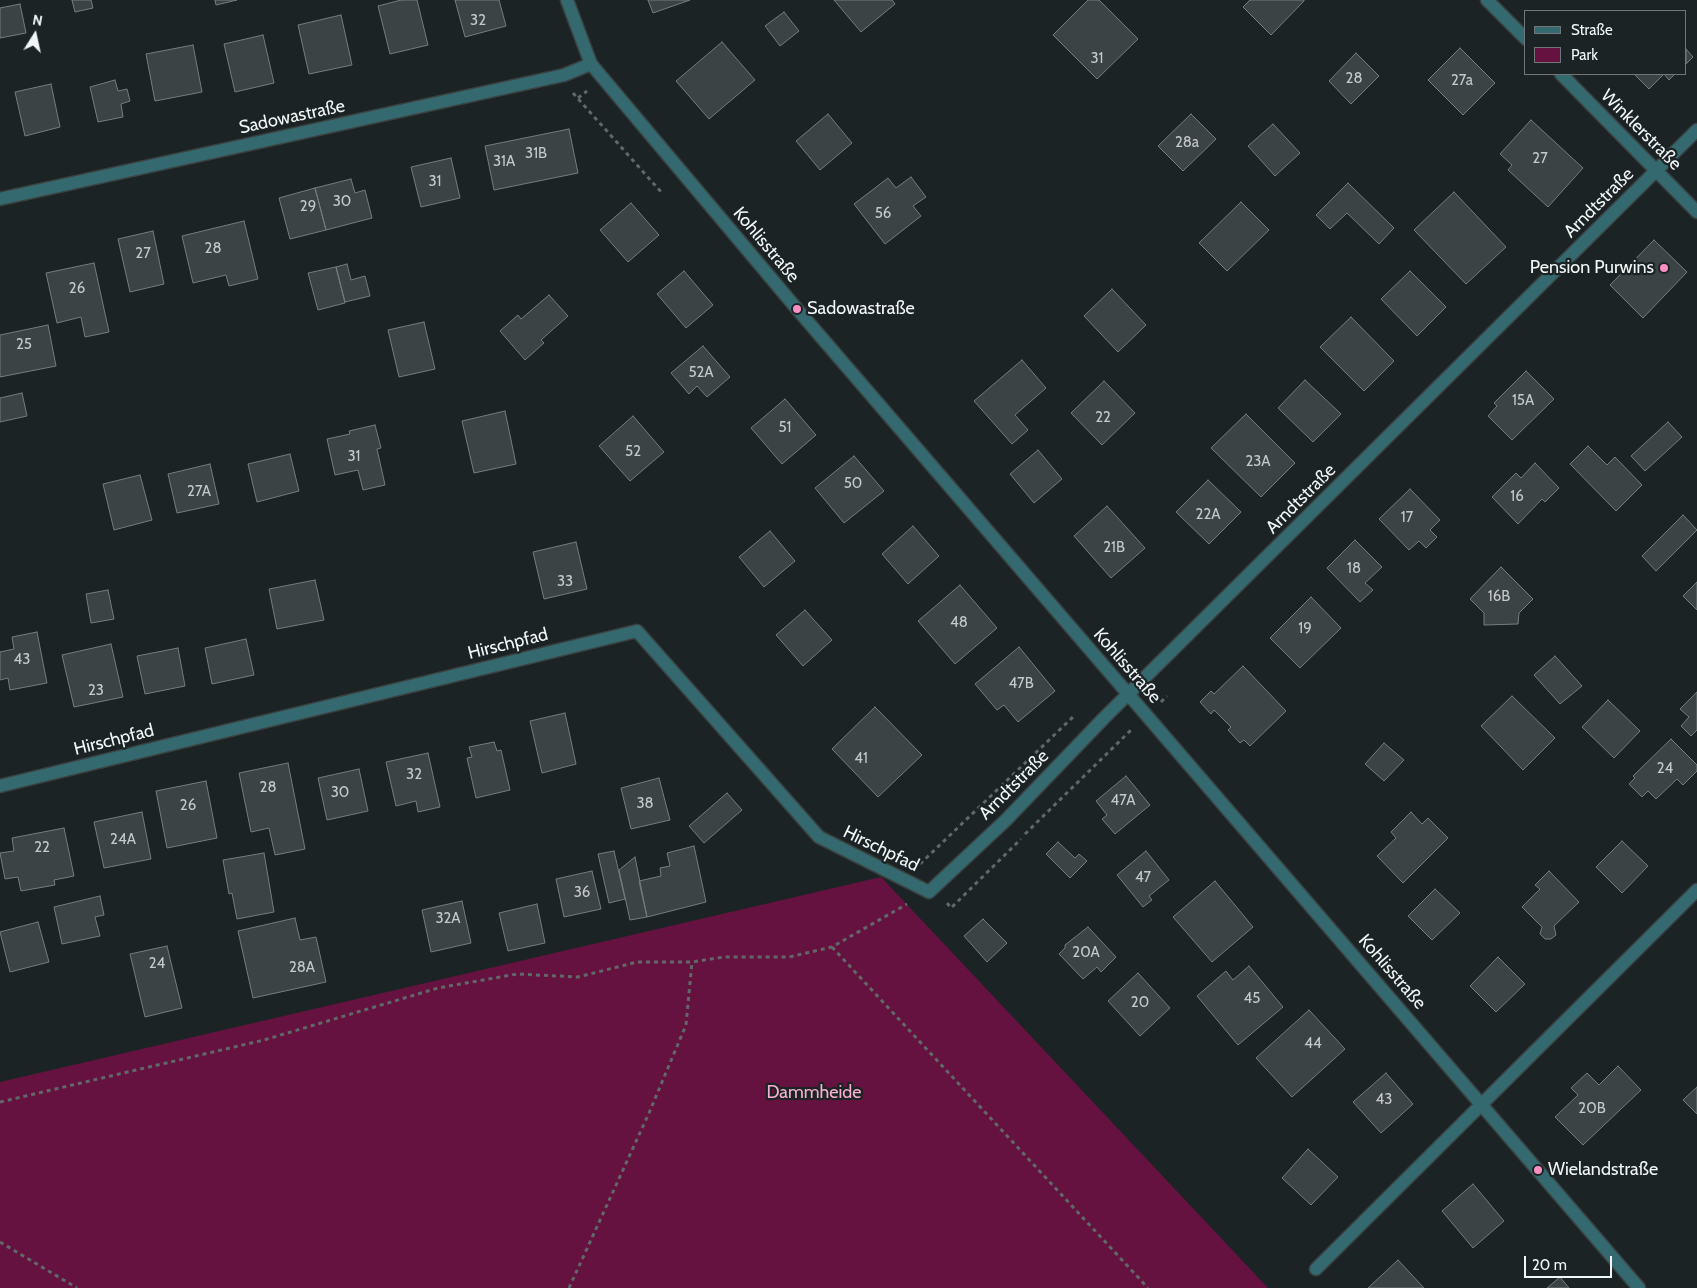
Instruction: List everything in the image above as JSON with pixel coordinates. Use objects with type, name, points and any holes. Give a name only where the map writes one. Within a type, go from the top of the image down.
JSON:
[{"type":"street","points":[[568,0],[591,64]]},
{"type":"street","points":[[1487,0],[1524,37]]},
{"type":"street","name":"Sadowastraße","points":[[0,199],[564,75],[591,64]]},
{"type":"street","name":"Kohlisstraße","points":[[591,64],[1129,695],[1482,1103],[1639,1288]]},
{"type":"street","name":"Winklerstraße","points":[[1562,75],[1697,212]]},
{"type":"street","name":"Arndtstraße","points":[[929,892],[1006,820],[1129,695],[1697,130]]},
{"type":"street","name":"Hirschpfad","points":[[0,786],[637,631],[818,838],[929,892]]},
{"type":"street","points":[[1316,1269],[1697,890]]},
{"type":"path","points":[[564,75],[573,93],[662,193]]},
{"type":"path","points":[[0,1102],[264,1040],[446,986],[517,974],[578,977],[637,962],[692,962],[724,957],[789,957],[832,947],[929,892]]},
{"type":"path","points":[[832,947],[1148,1288]]},
{"type":"path","points":[[569,1288],[649,1113],[686,1025],[692,962]]},
{"type":"path","points":[[0,1242],[77,1288]]},
{"type":"green space","name":"Dammheide","points":[[881,877],[1268,1288],[0,1288],[0,1082]]},
{"type":"building","points":[[72,0],[91,0],[93,8],[75,12]]},
{"type":"building","points":[[215,0],[237,0],[216,5]]},
{"type":"building","points":[[401,0],[417,0],[428,45],[390,54],[378,6]]},
{"type":"building","points":[[455,0],[499,0],[506,26],[465,37]]},
{"type":"building","points":[[648,0],[690,0],[653,13]]},
{"type":"building","points":[[834,0],[892,0],[895,4],[861,32]]},
{"type":"building","points":[[1088,0],[1099,0],[1138,39],[1097,79],[1053,35]]},
{"type":"building","points":[[1250,0],[1304,1],[1271,35],[1243,7]]},
{"type":"building","points":[[20,4],[26,33],[0,38],[0,8]]},
{"type":"building","points":[[784,12],[799,31],[780,46],[765,26]]},
{"type":"building","points":[[341,15],[352,65],[309,74],[298,25]]},
{"type":"building","points":[[263,35],[274,83],[235,92],[224,44]]},
{"type":"building","points":[[722,42],[755,80],[709,119],[676,81]]},
{"type":"building","points":[[193,45],[202,92],[155,101],[146,54]]},
{"type":"building","points":[[1460,48],[1495,83],[1463,115],[1428,80]]},
{"type":"building","points":[[1687,50],[1693,57],[1687,63]]},
{"type":"building","points":[[1356,53],[1379,76],[1351,104],[1329,81]]},
{"type":"building","points":[[1635,75],[1663,75],[1649,89]]},
{"type":"building","points":[[1665,75],[1674,75],[1669,80]]},
{"type":"building","points":[[115,80],[118,91],[127,89],[130,101],[121,104],[123,117],[98,122],[90,87]]},
{"type":"building","points":[[51,84],[60,127],[25,136],[15,92]]},
{"type":"building","points":[[828,114],[852,143],[820,170],[796,141]]},
{"type":"building","points":[[1191,114],[1216,139],[1183,171],[1158,146]]},
{"type":"building","points":[[1531,120],[1583,168],[1548,207],[1508,170],[1512,165],[1500,154]]},
{"type":"building","points":[[1273,124],[1300,153],[1275,176],[1248,146]]},
{"type":"building","points":[[569,129],[578,173],[494,190],[485,146]]},
{"type":"building","points":[[451,158],[460,198],[421,207],[411,167]]},
{"type":"building","points":[[911,177],[926,197],[913,206],[921,216],[885,244],[854,204],[888,178],[896,188]]},
{"type":"building","points":[[351,179],[355,193],[365,190],[372,218],[326,230],[315,188]]},
{"type":"building","points":[[1348,183],[1394,228],[1379,244],[1347,213],[1330,229],[1316,215]]},
{"type":"building","points":[[315,188],[326,230],[290,239],[279,198]]},
{"type":"building","points":[[1454,192],[1506,247],[1466,284],[1414,230]]},
{"type":"building","points":[[1241,202],[1269,230],[1227,271],[1199,243]]},
{"type":"building","points":[[631,203],[659,235],[628,262],[600,230]]},
{"type":"building","points":[[244,221],[258,279],[229,286],[226,275],[193,283],[182,236]]},
{"type":"building","points":[[153,231],[164,284],[130,292],[118,239]]},
{"type":"building","points":[[1654,240],[1687,272],[1643,318],[1610,285]]},
{"type":"building","points":[[94,263],[109,332],[85,337],[81,317],[57,323],[46,273]]},
{"type":"building","points":[[347,264],[351,280],[365,276],[370,296],[345,302],[336,267]]},
{"type":"building","points":[[336,267],[345,303],[318,310],[308,273]]},
{"type":"building","points":[[684,271],[713,305],[686,328],[657,294]]},
{"type":"building","points":[[1410,271],[1446,307],[1417,336],[1381,299]]},
{"type":"building","points":[[1112,289],[1146,325],[1118,352],[1084,316]]},
{"type":"building","points":[[549,295],[568,316],[541,340],[544,343],[525,360],[500,331],[518,315],[521,319]]},
{"type":"building","points":[[1351,317],[1394,361],[1364,391],[1320,347]]},
{"type":"building","points":[[424,322],[435,369],[399,377],[388,330]]},
{"type":"building","points":[[48,325],[56,366],[0,377],[0,335]]},
{"type":"building","points":[[703,346],[730,377],[707,397],[697,386],[689,394],[671,373]]},
{"type":"building","points":[[1022,360],[1046,388],[1015,415],[1028,430],[1012,444],[974,401]]},
{"type":"building","points":[[1526,371],[1554,399],[1512,440],[1488,416],[1497,406],[1494,403]]},
{"type":"building","points":[[1305,380],[1341,414],[1313,442],[1278,408]]},
{"type":"building","points":[[1104,381],[1135,413],[1102,445],[1071,413]]},
{"type":"building","points":[[22,393],[27,416],[0,422],[0,398]]},
{"type":"building","points":[[785,399],[816,435],[782,464],[751,428]]},
{"type":"building","points":[[505,411],[516,464],[474,473],[462,421]]},
{"type":"building","points":[[1246,414],[1295,463],[1261,497],[1211,448]]},
{"type":"building","points":[[633,416],[664,452],[630,481],[599,446]]},
{"type":"building","points":[[1668,422],[1682,437],[1645,471],[1631,456]]},
{"type":"building","points":[[375,425],[381,448],[377,449],[385,485],[363,490],[358,470],[335,475],[327,439],[350,434],[349,431]]},
{"type":"building","points":[[1588,446],[1607,465],[1615,457],[1642,485],[1616,511],[1570,464]]},
{"type":"building","points":[[1038,450],[1062,479],[1034,503],[1010,474]]},
{"type":"building","points":[[290,454],[299,491],[257,502],[248,464]]},
{"type":"building","points":[[854,456],[884,491],[844,523],[815,488]]},
{"type":"building","points":[[1535,463],[1559,488],[1545,502],[1542,499],[1518,524],[1492,497],[1516,473],[1521,478]]},
{"type":"building","points":[[210,464],[219,504],[177,513],[168,474]]},
{"type":"building","points":[[140,475],[152,520],[114,530],[103,484]]},
{"type":"building","points":[[1208,480],[1241,512],[1209,544],[1176,512]]},
{"type":"building","points":[[1410,489],[1440,520],[1430,530],[1437,537],[1426,548],[1419,541],[1409,550],[1379,519]]},
{"type":"building","points":[[1107,506],[1145,548],[1111,578],[1074,536]]},
{"type":"building","points":[[1683,515],[1697,530],[1656,571],[1642,556]]},
{"type":"building","points":[[913,526],[939,556],[908,584],[882,554]]},
{"type":"building","points":[[770,531],[795,561],[764,587],[739,557]]},
{"type":"building","points":[[1355,540],[1382,567],[1365,583],[1373,590],[1360,602],[1327,568]]},
{"type":"building","points":[[576,542],[587,589],[544,599],[533,552]]},
{"type":"building","points":[[1501,567],[1533,599],[1519,613],[1518,624],[1484,625],[1484,613],[1470,599]]},
{"type":"building","points":[[315,580],[324,620],[277,629],[269,589]]},
{"type":"building","points":[[1697,582],[1697,610],[1683,596]]},
{"type":"building","points":[[960,585],[997,628],[955,664],[918,621]]},
{"type":"building","points":[[108,590],[114,619],[91,623],[86,594]]},
{"type":"building","points":[[1311,597],[1341,628],[1300,668],[1270,638]]},
{"type":"building","points":[[805,610],[832,640],[803,666],[776,635]]},
{"type":"building","points":[[37,632],[47,683],[10,690],[8,678],[0,680],[0,652],[14,649],[12,637]]},
{"type":"building","points":[[246,639],[254,675],[212,684],[205,648]]},
{"type":"building","points":[[111,644],[123,697],[74,707],[62,655]]},
{"type":"building","points":[[1019,647],[1055,691],[1018,722],[1004,705],[997,710],[975,684]]},
{"type":"building","points":[[178,648],[185,686],[145,694],[137,656]]},
{"type":"building","points":[[1555,656],[1582,686],[1560,704],[1534,675]]},
{"type":"building","points":[[1243,666],[1286,711],[1250,746],[1244,740],[1240,743],[1228,730],[1231,727],[1214,710],[1211,714],[1200,702],[1211,691],[1214,694]]},
{"type":"building","points":[[1697,692],[1697,730],[1691,736],[1681,726],[1689,717],[1680,709]]},
{"type":"building","points":[[1512,696],[1555,738],[1523,770],[1481,726]]},
{"type":"building","points":[[1608,700],[1640,731],[1614,758],[1582,727]]},
{"type":"building","points":[[875,707],[922,755],[878,797],[832,749]]},
{"type":"building","points":[[565,713],[576,764],[542,773],[530,721]]},
{"type":"building","points":[[1671,739],[1697,765],[1697,771],[1683,785],[1677,779],[1656,799],[1648,791],[1642,797],[1629,784],[1635,778],[1633,776]]},
{"type":"building","points":[[494,742],[497,751],[501,750],[510,790],[476,798],[467,758],[472,757],[469,747]]},
{"type":"building","points":[[1384,743],[1404,760],[1384,781],[1365,764]]},
{"type":"building","points":[[428,753],[440,807],[418,812],[416,801],[396,806],[386,762]]},
{"type":"building","points":[[288,763],[305,849],[275,855],[269,828],[251,832],[239,773]]},
{"type":"building","points":[[359,769],[368,811],[327,820],[318,778]]},
{"type":"building","points":[[1126,776],[1150,805],[1115,834],[1102,819],[1107,815],[1096,801]]},
{"type":"building","points":[[659,778],[670,820],[631,829],[621,788]]},
{"type":"building","points":[[206,781],[217,838],[167,848],[156,791]]},
{"type":"building","points":[[727,793],[742,810],[704,843],[689,826]]},
{"type":"building","points":[[142,812],[151,859],[104,868],[94,822]]},
{"type":"building","points":[[1411,812],[1422,824],[1428,818],[1448,838],[1403,883],[1377,856],[1396,838],[1391,832]]},
{"type":"building","points":[[64,828],[74,876],[54,880],[55,885],[21,891],[18,877],[5,879],[0,853],[14,851],[12,838]]},
{"type":"building","points":[[1622,841],[1648,866],[1622,893],[1596,867]]},
{"type":"building","points":[[1058,842],[1075,858],[1079,854],[1087,861],[1070,878],[1046,854]]},
{"type":"building","points":[[694,846],[706,902],[647,917],[639,881],[661,876],[660,868],[670,866],[667,853]]},
{"type":"building","points":[[614,851],[625,899],[609,903],[598,854]]},
{"type":"building","points":[[1146,851],[1169,880],[1149,896],[1152,900],[1143,907],[1117,875]]},
{"type":"building","points":[[264,853],[274,912],[237,919],[232,893],[229,894],[223,860]]},
{"type":"building","points":[[635,857],[647,917],[630,920],[619,870]]},
{"type":"building","points":[[592,871],[601,909],[564,917],[556,879]]},
{"type":"building","points":[[1549,871],[1579,902],[1554,926],[1556,935],[1551,939],[1545,939],[1540,934],[1542,927],[1522,907],[1540,889],[1535,885]]},
{"type":"building","points":[[1215,881],[1253,927],[1212,962],[1173,917]]},
{"type":"building","points":[[1435,889],[1460,913],[1432,940],[1408,916]]},
{"type":"building","points":[[100,896],[104,915],[95,917],[100,936],[62,944],[54,907]]},
{"type":"building","points":[[462,901],[471,943],[431,952],[422,910]]},
{"type":"building","points":[[537,904],[545,943],[508,951],[499,913]]},
{"type":"building","points":[[295,918],[300,940],[316,937],[326,982],[253,998],[238,931]]},
{"type":"building","points":[[983,919],[1007,943],[987,962],[964,936]]},
{"type":"building","points":[[38,922],[49,962],[10,972],[0,932]]},
{"type":"building","points":[[1088,927],[1116,957],[1101,972],[1097,967],[1083,979],[1059,954],[1065,948],[1065,945]]},
{"type":"building","points":[[167,946],[182,1008],[145,1017],[130,954]]},
{"type":"building","points":[[1498,957],[1525,984],[1496,1012],[1470,986]]},
{"type":"building","points":[[1249,966],[1283,1007],[1238,1045],[1197,996],[1226,971],[1233,980]]},
{"type":"building","points":[[1138,973],[1170,1008],[1140,1036],[1108,1001]]},
{"type":"building","points":[[1309,1010],[1345,1049],[1292,1097],[1256,1058]]},
{"type":"building","points":[[1618,1066],[1641,1090],[1583,1145],[1555,1117],[1578,1095],[1571,1088],[1587,1073],[1599,1085]]},
{"type":"building","points":[[1386,1073],[1413,1104],[1381,1133],[1353,1102]]},
{"type":"building","points":[[1697,1087],[1697,1114],[1683,1100]]},
{"type":"building","points":[[1308,1149],[1338,1177],[1311,1205],[1282,1178]]},
{"type":"building","points":[[1473,1184],[1504,1221],[1473,1248],[1442,1211]]},
{"type":"building","points":[[1398,1260],[1424,1288],[1368,1288]]},
{"type":"building","points":[[1560,1277],[1569,1288],[1547,1288]]},
{"type":"place","name":"Pension Purwins","points":[[1664,268]]},
{"type":"place","name":"Sadowastraße","points":[[797,309]]},
{"type":"place","name":"Wielandstraße","points":[[1538,1170]]}]
